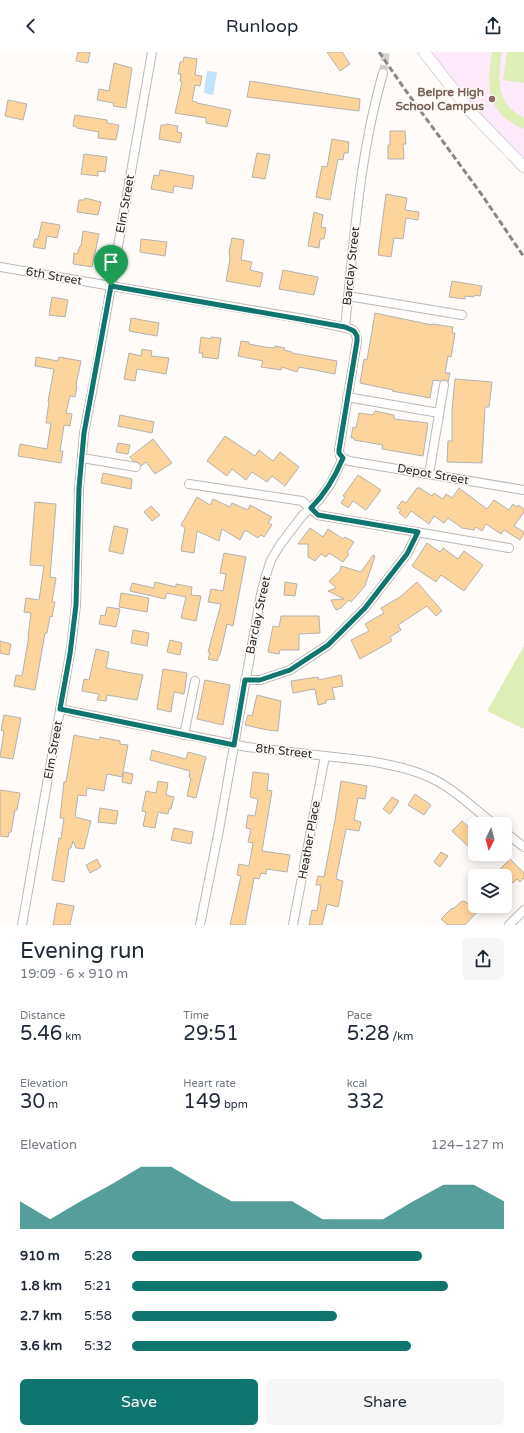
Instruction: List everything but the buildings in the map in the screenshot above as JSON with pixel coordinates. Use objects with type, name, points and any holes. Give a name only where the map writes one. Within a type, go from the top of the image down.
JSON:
[{"type":"street","name":"Elm Street","points":[[22,925],[70,654],[76,605],[77,528],[84,433],[152,52]]},
{"type":"street","points":[[424,52],[471,112],[524,167]]},
{"type":"street","name":"Barclay Street","points":[[345,327],[358,196],[373,106],[383,73]]},
{"type":"street","name":"6th Street","points":[[0,267],[345,327]]},
{"type":"street","points":[[348,296],[462,315]]},
{"type":"street","points":[[343,458],[339,453],[339,450],[357,341],[357,336],[354,331],[345,327]]},
{"type":"street","points":[[429,474],[444,385]]},
{"type":"street","points":[[347,397],[439,413]]},
{"type":"street","points":[[82,458],[136,466]]},
{"type":"street","name":"Barclay Street","points":[[200,925],[217,841],[260,594],[271,560],[280,545],[302,516],[319,500],[332,483],[343,458]]},
{"type":"street","name":"Depot Street","points":[[343,458],[350,461],[524,490]]},
{"type":"street","points":[[189,484],[302,501],[318,515],[508,548]]},
{"type":"street","points":[[245,680],[260,680],[290,670],[328,645],[365,608],[407,554],[418,532]]},
{"type":"street","points":[[184,735],[195,681]]},
{"type":"street","name":"8th Street","points":[[60,709],[275,752],[369,761],[389,765],[421,774],[437,781],[452,790],[485,817]]},
{"type":"street","name":"Heather Place","points":[[293,925],[325,756]]},
{"type":"street","points":[[512,838],[524,847]]},
{"type":"street","points":[[509,925],[524,910]]},
{"type":"shaded area","name":"Belpre High School Campus","points":[[424,52],[524,52],[524,167]]},
{"type":"green space","points":[[492,52],[502,52],[500,81],[503,98],[515,112],[524,118],[524,129],[512,123],[503,115],[496,107],[492,98],[489,76]]},
{"type":"green space","points":[[507,52],[524,52],[524,83],[503,80]]},
{"type":"green space","points":[[524,646],[524,729],[487,711]]},
{"type":"water","points":[[207,71],[217,72],[213,95],[204,93]]},
{"type":"tunnel","points":[[383,73],[386,52]]},
{"type":"railway","points":[[379,52],[482,195],[524,257]]},
{"type":"place","name":"Belpre High School Campus","points":[[492,99]]},
{"type":"route","points":[[111,286],[304,319],[345,327],[354,331],[357,336],[357,341],[339,450],[340,456],[343,458],[332,483],[311,508],[318,515],[418,532],[407,554],[365,608],[328,645],[290,670],[260,680],[245,680],[234,745],[60,709],[70,654],[76,605],[79,488],[84,433],[111,286]]}]
